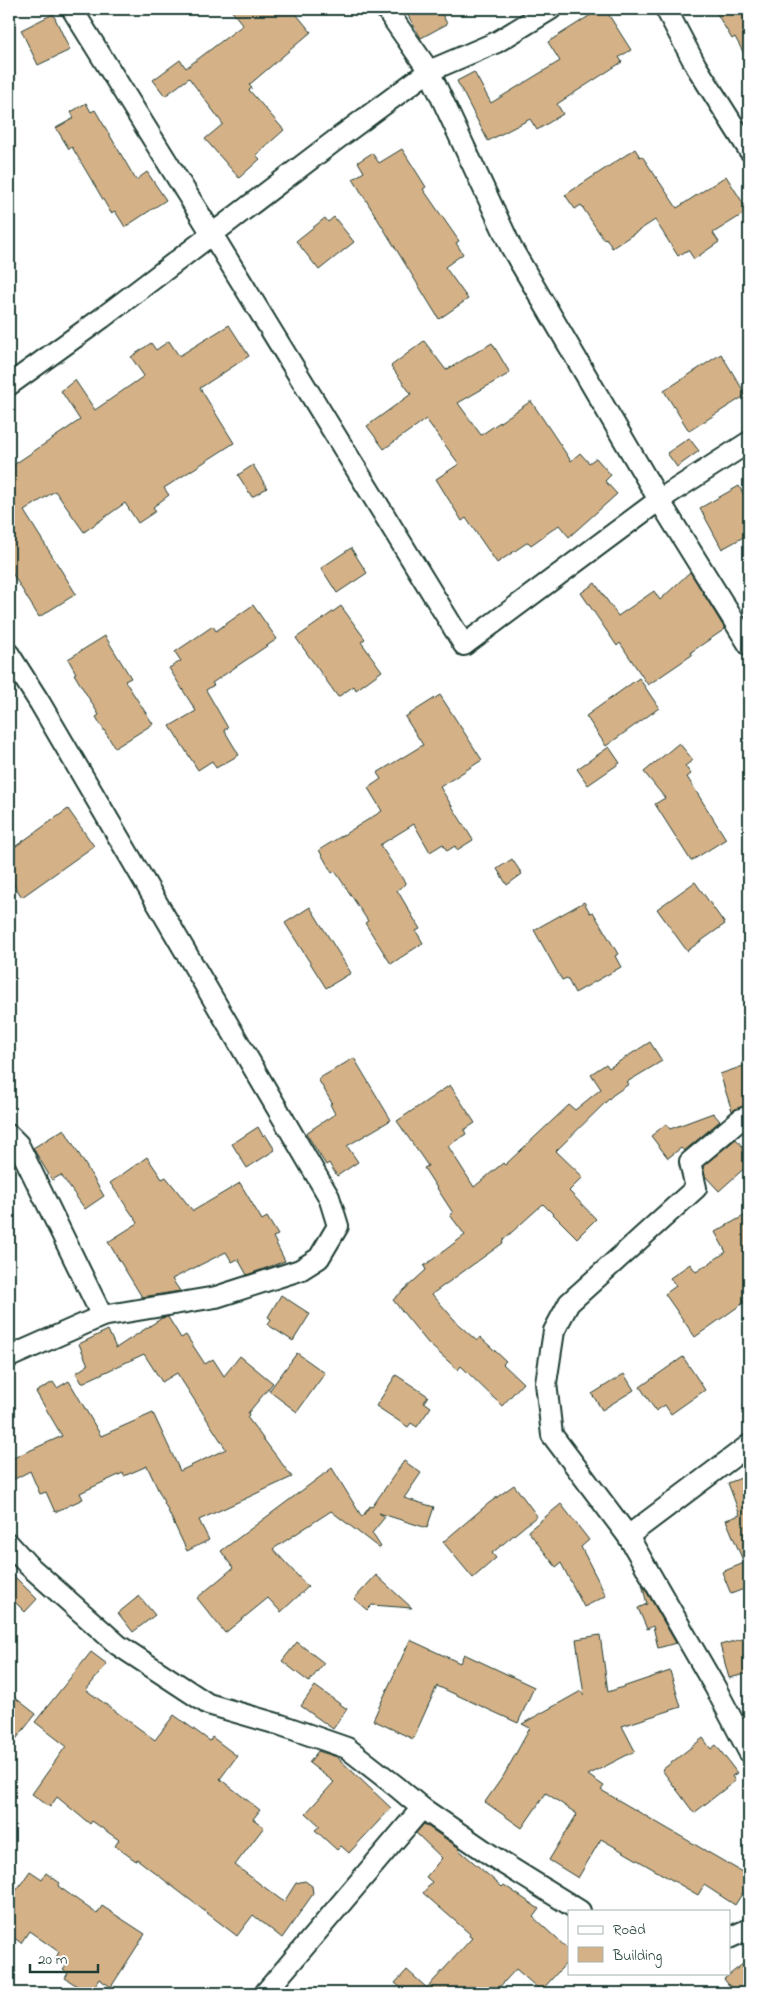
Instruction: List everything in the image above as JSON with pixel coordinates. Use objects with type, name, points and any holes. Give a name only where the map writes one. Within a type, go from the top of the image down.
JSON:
[{"type":"street","points":[[72,9],[464,645],[659,500],[749,442]]},
{"type":"street","points":[[386,9],[429,71],[511,247],[659,500],[749,645]]},
{"type":"street","points":[[9,385],[102,318],[429,71],[497,42],[551,9]]},
{"type":"street","points":[[666,9],[696,66],[749,150]]},
{"type":"street","points":[[9,654],[40,703],[329,1197],[338,1226],[320,1258],[300,1270],[216,1298],[102,1316],[9,1358]]},
{"type":"street","points":[[749,1116],[741,1119],[690,1162],[696,1188],[569,1303],[554,1331],[546,1383],[552,1435],[628,1536],[715,1687],[749,1752]]},
{"type":"street","points":[[9,1135],[18,1144],[102,1316]]},
{"type":"street","points":[[628,1536],[749,1446]]},
{"type":"street","points":[[9,1544],[28,1565],[118,1645],[208,1704],[281,1725],[347,1748],[422,1808],[501,1862],[578,1910]]},
{"type":"street","points":[[265,1993],[422,1808]]},
{"type":"street","points":[[730,1938],[749,1929]]},
{"type":"building","points":[[230,9],[292,9],[311,32],[249,85],[252,88],[249,90],[284,130],[256,155],[260,159],[239,178],[205,139],[223,124],[189,78],[165,96],[153,80],[180,60],[186,68],[243,25]]},
{"type":"building","points":[[404,9],[440,9],[447,24],[421,38]]},
{"type":"building","points":[[600,9],[605,9],[631,50],[619,57],[622,62],[557,104],[563,114],[537,130],[530,119],[488,141],[457,81],[474,72],[491,103],[560,61],[548,42]]},
{"type":"building","points":[[714,9],[749,9],[749,63],[735,37],[732,39]]},
{"type":"building","points":[[53,14],[70,50],[38,65],[21,30]]},
{"type":"building","points":[[86,103],[91,112],[95,110],[136,180],[147,172],[166,200],[125,227],[115,211],[111,213],[72,147],[69,149],[56,128],[74,118],[71,112]]},
{"type":"building","points":[[402,149],[426,187],[423,189],[459,241],[456,243],[463,254],[445,267],[468,299],[439,319],[353,179],[364,172],[358,162],[372,153],[379,163]]},
{"type":"building","points":[[635,149],[640,157],[642,156],[677,208],[726,176],[748,211],[713,233],[719,242],[694,259],[688,250],[678,256],[655,220],[612,248],[606,238],[604,240],[581,205],[575,209],[565,195]]},
{"type":"building","points":[[334,217],[354,242],[319,270],[296,241],[325,218],[328,222]]},
{"type":"building","points":[[229,325],[249,356],[200,388],[234,443],[164,488],[169,495],[153,507],[156,511],[138,523],[125,503],[84,532],[55,491],[24,511],[76,594],[39,617],[9,568],[9,468],[80,420],[61,391],[75,380],[95,410],[144,376],[131,357],[151,343],[156,350],[169,341],[179,356]]},
{"type":"building","points":[[424,341],[446,370],[492,343],[510,373],[458,403],[481,435],[531,401],[571,461],[580,453],[589,463],[596,458],[611,475],[605,481],[617,494],[569,537],[559,525],[531,545],[528,542],[497,563],[466,518],[462,521],[436,479],[459,464],[426,419],[384,449],[367,426],[411,394],[391,366]]},
{"type":"building","points":[[721,354],[746,395],[689,431],[664,391]]},
{"type":"building","points":[[689,438],[699,451],[677,467],[667,453]]},
{"type":"building","points":[[253,465],[267,488],[252,497],[238,475]]},
{"type":"building","points":[[739,486],[749,504],[749,534],[722,549],[700,508]]},
{"type":"building","points":[[351,548],[367,573],[337,593],[321,568]]},
{"type":"building","points":[[690,572],[725,629],[691,652],[692,655],[648,685],[620,643],[617,646],[581,593],[595,583],[618,616],[654,591],[660,600]]},
{"type":"building","points":[[253,605],[277,639],[212,683],[214,685],[206,690],[228,728],[224,730],[239,755],[216,768],[212,761],[198,770],[170,726],[196,711],[169,668],[181,661],[175,652],[213,626],[216,631]]},
{"type":"building","points":[[341,606],[365,639],[361,642],[382,671],[356,690],[354,686],[338,697],[296,638]]},
{"type":"building","points":[[105,636],[131,678],[125,681],[153,724],[115,748],[96,717],[99,715],[74,674],[76,673],[68,659]]},
{"type":"building","points":[[639,678],[659,708],[606,746],[586,716]]},
{"type":"building","points":[[440,695],[482,760],[440,787],[473,840],[457,850],[455,846],[447,851],[443,844],[430,852],[414,824],[380,845],[406,884],[397,890],[420,929],[416,931],[423,943],[391,964],[365,923],[368,921],[335,871],[332,873],[319,850],[382,811],[368,788],[381,779],[377,773],[423,745],[405,717]]},
{"type":"building","points":[[679,743],[693,760],[685,766],[691,774],[687,777],[726,839],[691,861],[655,804],[665,798],[644,772]]},
{"type":"building","points":[[609,747],[620,763],[588,785],[577,769]]},
{"type":"building","points":[[68,809],[94,846],[22,897],[9,878],[9,851]]},
{"type":"building","points":[[512,859],[522,874],[507,885],[497,869]]},
{"type":"building","points":[[695,882],[725,924],[687,951],[657,909]]},
{"type":"building","points":[[584,902],[590,913],[593,912],[618,954],[615,956],[621,967],[575,993],[567,978],[562,980],[534,930]]},
{"type":"building","points":[[310,907],[351,973],[326,988],[285,923]]},
{"type":"building","points":[[650,1042],[662,1061],[627,1082],[629,1084],[613,1095],[556,1151],[583,1177],[569,1191],[596,1219],[577,1238],[543,1204],[502,1241],[503,1243],[432,1294],[459,1325],[477,1341],[480,1337],[506,1361],[503,1364],[523,1383],[502,1406],[461,1366],[458,1370],[428,1343],[393,1300],[426,1270],[424,1266],[465,1235],[450,1215],[453,1213],[424,1168],[428,1166],[397,1121],[450,1085],[475,1123],[464,1130],[466,1134],[448,1146],[474,1187],[503,1163],[505,1165],[569,1105],[575,1110],[601,1089],[591,1074],[606,1064],[609,1068]]},
{"type":"building","points":[[354,1058],[391,1120],[347,1146],[358,1162],[337,1176],[329,1163],[326,1165],[306,1133],[335,1114],[330,1104],[332,1103],[318,1079]]},
{"type":"building","points":[[749,1064],[749,1104],[732,1111],[720,1074]]},
{"type":"building","points":[[713,1113],[720,1121],[684,1151],[681,1148],[668,1158],[651,1136],[666,1124],[670,1129]]},
{"type":"building","points":[[258,1127],[275,1150],[247,1168],[232,1144]]},
{"type":"building","points":[[64,1129],[104,1196],[85,1209],[61,1175],[52,1180],[33,1148]]},
{"type":"building","points":[[736,1139],[749,1154],[749,1164],[719,1191],[705,1176],[703,1166]]},
{"type":"building","points":[[147,1157],[162,1179],[166,1177],[193,1211],[240,1183],[262,1220],[267,1217],[278,1235],[273,1237],[285,1261],[247,1275],[238,1259],[232,1262],[226,1252],[172,1279],[180,1291],[142,1297],[108,1242],[138,1223],[110,1183]]},
{"type":"building","points":[[749,1213],[749,1299],[695,1337],[665,1294],[676,1286],[670,1278],[690,1264],[696,1272],[726,1252],[715,1232]]},
{"type":"building","points":[[281,1295],[310,1314],[293,1341],[268,1325],[271,1319],[268,1317]]},
{"type":"building","points":[[168,1317],[181,1338],[186,1335],[205,1364],[213,1359],[224,1376],[240,1356],[273,1383],[248,1413],[247,1417],[292,1477],[199,1520],[209,1540],[187,1551],[147,1466],[124,1476],[123,1473],[80,1493],[83,1499],[55,1512],[46,1492],[40,1494],[30,1471],[9,1482],[9,1460],[62,1436],[36,1392],[53,1382],[57,1388],[69,1381],[101,1436],[153,1413],[180,1471],[226,1449],[177,1373],[162,1382],[144,1354],[82,1383],[76,1373],[88,1365],[79,1344],[108,1330],[116,1348],[162,1318]]},
{"type":"building","points":[[297,1353],[325,1373],[297,1412],[269,1391]]},
{"type":"building","points":[[683,1357],[705,1390],[671,1414],[665,1405],[656,1411],[640,1387]]},
{"type":"building","points":[[624,1374],[634,1390],[602,1410],[592,1394]]},
{"type":"building","points":[[396,1375],[428,1396],[424,1402],[431,1407],[417,1427],[411,1423],[408,1427],[376,1406]]},
{"type":"building","points":[[404,1461],[421,1473],[404,1498],[434,1507],[427,1528],[379,1513],[385,1517],[372,1533],[381,1547],[379,1548],[331,1511],[273,1549],[308,1587],[281,1612],[268,1598],[225,1633],[197,1598],[233,1568],[221,1551],[332,1468],[362,1517],[370,1506],[372,1507]]},
{"type":"building","points":[[749,1475],[749,1587],[731,1594],[722,1572],[744,1563],[726,1520],[740,1515],[728,1483]]},
{"type":"building","points":[[514,1485],[537,1516],[492,1553],[496,1558],[473,1578],[443,1542],[489,1503]]},
{"type":"building","points":[[561,1504],[589,1540],[581,1547],[606,1596],[584,1607],[561,1563],[556,1567],[528,1531]]},
{"type":"building","points":[[9,1571],[37,1599],[25,1612],[9,1596]]},
{"type":"building","points":[[376,1575],[412,1608],[372,1605],[367,1610],[354,1599]]},
{"type":"building","points":[[642,1584],[676,1643],[658,1648],[653,1626],[647,1629],[638,1608],[647,1604]]},
{"type":"building","points":[[139,1596],[155,1615],[133,1632],[118,1613]]},
{"type":"building","points":[[600,1635],[608,1692],[670,1671],[681,1707],[622,1726],[635,1751],[588,1775],[604,1786],[601,1790],[749,1876],[749,1883],[735,1905],[704,1885],[698,1895],[601,1839],[578,1878],[549,1860],[577,1814],[546,1793],[522,1828],[485,1802],[504,1775],[530,1728],[522,1724],[581,1691],[584,1695],[576,1639]]},
{"type":"building","points":[[749,1637],[749,1673],[729,1678],[720,1645]]},
{"type":"building","points":[[410,1640],[460,1663],[464,1654],[534,1687],[518,1723],[437,1686],[413,1739],[373,1720]]},
{"type":"building","points":[[297,1642],[324,1663],[309,1682],[282,1661]]},
{"type":"building","points":[[91,1652],[107,1664],[86,1690],[155,1740],[174,1715],[210,1741],[212,1737],[237,1756],[220,1779],[260,1810],[253,1819],[264,1827],[235,1865],[284,1902],[296,1883],[305,1881],[312,1886],[313,1894],[282,1938],[253,1915],[237,1936],[137,1859],[136,1861],[115,1846],[119,1840],[92,1821],[90,1824],[57,1797],[50,1807],[32,1794],[66,1746],[35,1722]]},
{"type":"building","points":[[315,1686],[347,1709],[333,1729],[301,1706]]},
{"type":"building","points":[[9,1693],[36,1714],[9,1748]]},
{"type":"building","points":[[703,1738],[711,1749],[716,1745],[737,1773],[732,1776],[735,1781],[694,1813],[662,1770]]},
{"type":"building","points":[[318,1751],[337,1757],[391,1808],[349,1853],[341,1846],[337,1850],[315,1830],[320,1826],[306,1813],[334,1782],[309,1763]]},
{"type":"building","points":[[424,1824],[459,1848],[502,1887],[504,1885],[539,1909],[533,1917],[568,1949],[568,1961],[541,1991],[516,1969],[494,1993],[407,1993],[395,1983],[407,1970],[427,1988],[472,1938],[469,1936],[470,1934],[423,1893],[432,1882],[426,1877],[442,1858],[416,1833]]},
{"type":"building","points":[[30,1871],[42,1879],[46,1873],[60,1883],[58,1886],[97,1914],[102,1906],[145,1934],[111,1987],[99,1979],[90,1993],[88,1993],[65,1978],[68,1973],[63,1970],[66,1966],[55,1959],[59,1952],[29,1931],[21,1943],[9,1934],[9,1901]]},
{"type":"building","points":[[749,1959],[749,1993],[735,1993],[724,1979]]}]
